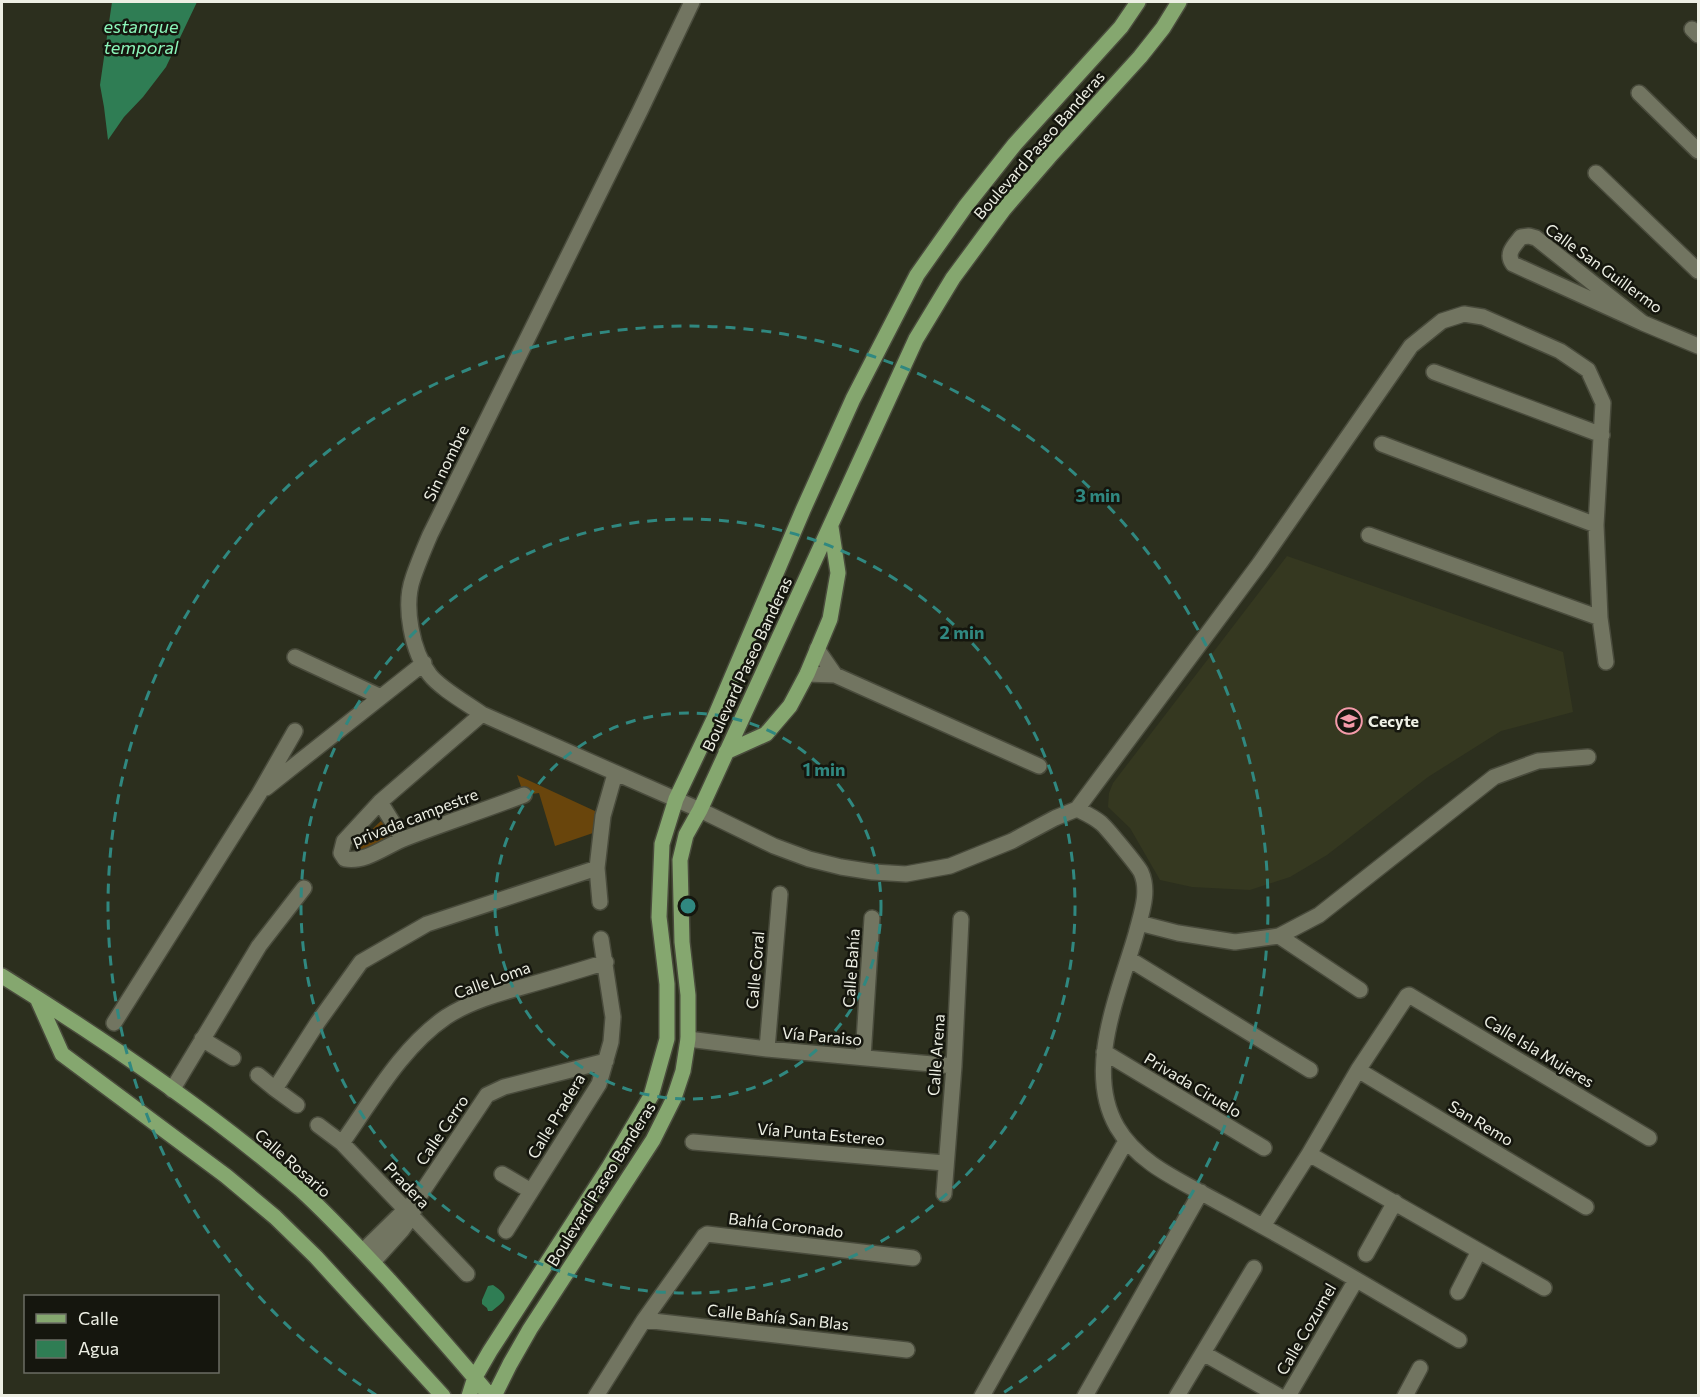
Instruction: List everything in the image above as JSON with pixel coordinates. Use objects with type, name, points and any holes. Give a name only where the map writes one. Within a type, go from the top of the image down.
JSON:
[{"type":"main road","name":"Boulevard Paseo Banderas","points":[[470,1395],[475,1377],[490,1351],[609,1167],[651,1096],[667,1039],[667,984],[659,916],[662,844],[675,799],[714,719],[844,419],[917,275],[965,207],[1008,153],[1121,27],[1138,2]]},
{"type":"main road","name":"Boulevard Paseo Banderas","points":[[492,1395],[530,1329],[653,1140],[674,1098],[683,1071],[688,1039],[688,995],[682,942],[680,860],[686,835],[916,339],[953,278],[1004,208],[1140,57],[1163,28],[1179,2]]},
{"type":"main road","points":[[726,752],[766,734],[790,705],[807,674],[830,619],[838,573],[831,526]]},
{"type":"main road","name":"Calle Rosario","points":[[2,976],[110,1046],[172,1090],[218,1123],[301,1190],[368,1257],[492,1395]]},
{"type":"main road","points":[[37,998],[62,1054],[226,1176],[275,1217],[316,1257],[443,1395]]},
{"type":"street","name":"Sin nombre","points":[[692,2],[430,535],[412,580],[409,610],[411,633],[418,653],[430,676],[482,714],[675,799],[774,846],[809,859],[851,869],[906,874],[950,866],[1011,841],[1077,809]]},
{"type":"street","points":[[1639,93],[1698,151]]},
{"type":"street","points":[[1596,173],[1698,271]]},
{"type":"street","name":"Calle San Guillermo","points":[[1643,323],[1536,238],[1521,237],[1510,252],[1513,264],[1643,323],[1698,346]]},
{"type":"street","points":[[1459,1340],[1263,1226],[1166,1174],[1143,1158],[1126,1141],[1110,1113],[1105,1097],[1104,1052],[1143,909],[1145,890],[1141,871],[1101,823],[1077,809],[1260,563],[1411,346],[1442,321],[1464,314],[1483,317],[1560,351],[1588,370],[1603,403],[1596,525],[1600,618],[1606,662]]},
{"type":"street","points":[[1434,372],[1602,435]]},
{"type":"street","points":[[1382,444],[1596,525]]},
{"type":"street","points":[[1369,535],[1600,618]]},
{"type":"street","points":[[817,649],[835,675]]},
{"type":"street","points":[[295,657],[381,697]]},
{"type":"street","points":[[259,794],[424,663]]},
{"type":"street","points":[[807,674],[835,675],[1039,766]]},
{"type":"street","name":"privada campestre","points":[[482,714],[380,802],[344,841],[341,853],[345,859],[353,860],[366,856],[403,839],[524,795]]},
{"type":"street","points":[[114,1023],[259,794],[295,731]]},
{"type":"street","points":[[1139,923],[1178,933],[1235,942],[1279,936],[1319,915],[1494,777],[1538,761],[1588,757]]},
{"type":"street","points":[[600,902],[597,867],[603,816],[615,774]]},
{"type":"street","points":[[380,802],[403,839]]},
{"type":"street","points":[[276,1089],[318,1022],[361,962],[426,924],[597,867]]},
{"type":"street","points":[[172,1090],[259,946],[304,888]]},
{"type":"street","name":"Calle Coral","points":[[767,1049],[780,894]]},
{"type":"street","name":"Calle Bahía","points":[[862,1057],[872,918]]},
{"type":"street","name":"Calle Arena","points":[[944,1194],[962,919]]},
{"type":"street","points":[[1279,936],[1360,990]]},
{"type":"street","name":"Calle Pradera","points":[[506,1231],[599,1084],[611,1042],[613,1017],[601,939]]},
{"type":"street","points":[[1129,958],[1311,1070]]},
{"type":"street","name":"Calle Loma","points":[[342,1143],[394,1070],[419,1040],[447,1017],[472,1003],[501,993],[606,963]]},
{"type":"street","name":"Calle Isla Mujeres","points":[[1358,1070],[1409,995],[1649,1138]]},
{"type":"street","points":[[202,1039],[233,1058]]},
{"type":"street","name":"Vía Paraiso","points":[[688,1039],[767,1049],[954,1066]]},
{"type":"street","name":"Privada Ciruelo","points":[[1104,1052],[1264,1148]]},
{"type":"street","name":"Calle Cerro","points":[[368,1257],[402,1230],[409,1212],[487,1095],[504,1087],[606,1061]]},
{"type":"street","points":[[1263,1226],[1309,1154],[1358,1070]]},
{"type":"street","name":"San Remo","points":[[1358,1070],[1586,1207]]},
{"type":"street","points":[[258,1075],[297,1105]]},
{"type":"street","name":"Pradera","points":[[318,1125],[342,1143],[467,1274]]},
{"type":"street","points":[[982,1395],[1126,1141]]},
{"type":"street","name":"Vía Punta Estereo","points":[[693,1142],[945,1163]]},
{"type":"street","points":[[1309,1154],[1544,1288]]},
{"type":"street","points":[[502,1174],[531,1191]]},
{"type":"street","points":[[1085,1395],[1201,1192]]},
{"type":"street","points":[[1366,1254],[1395,1202]]},
{"type":"street","name":"Bahía Coronado","points":[[596,1395],[644,1320],[707,1234],[913,1257]]},
{"type":"street","points":[[1458,1292],[1479,1251]]},
{"type":"street","points":[[1177,1395],[1254,1268]]},
{"type":"street","name":"Calle Cozumel","points":[[1288,1395],[1356,1280]]},
{"type":"street","name":"Calle Bahía San Blas","points":[[644,1320],[907,1350]]},
{"type":"street","points":[[1203,1353],[1279,1395]]},
{"type":"street","points":[[1405,1395],[1420,1368]]},
{"type":"shaded area","name":"Cecyte","points":[[1287,556],[1563,652],[1573,712],[1501,731],[1428,777],[1327,855],[1290,877],[1250,890],[1192,887],[1160,880],[1130,828],[1108,807],[1109,793],[1113,783]]},
{"type":"shaded area","points":[[517,775],[597,812],[593,833],[555,846],[539,793],[524,795]]},
{"type":"shaded area","points":[[381,821],[392,835],[361,851],[355,845]]},
{"type":"water","name":"estanque temporal","points":[[112,2],[197,2],[166,67],[108,140],[100,85]]},
{"type":"water","points":[[493,1285],[505,1298],[492,1311],[488,1311],[482,1304],[482,1300],[488,1286]]},
{"type":"place","name":"Cecyte","points":[[1349,721]]}]
